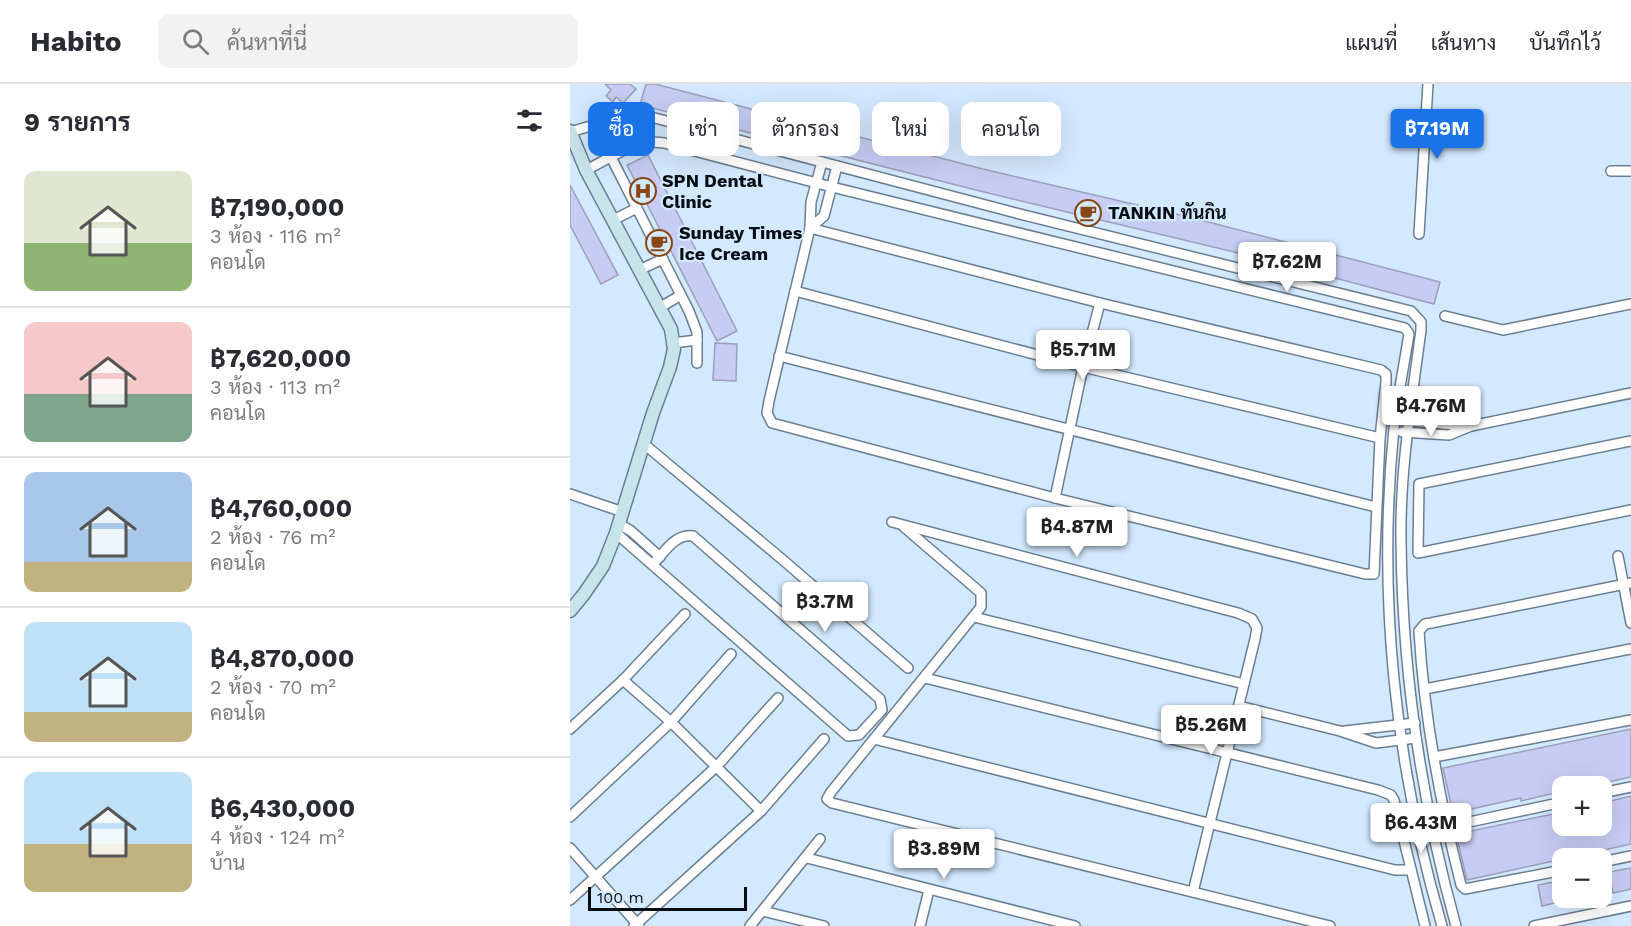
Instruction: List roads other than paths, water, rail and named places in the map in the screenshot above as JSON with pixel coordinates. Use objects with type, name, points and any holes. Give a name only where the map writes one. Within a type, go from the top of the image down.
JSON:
[{"type":"street","points":[[1419,234],[1428,84]]},
{"type":"street","points":[[655,119],[1016,213],[1411,311],[1421,322],[1421,330],[1409,422],[1401,528],[1406,643],[1416,738],[1439,864],[1456,926]]},
{"type":"street","points":[[570,611],[603,566],[619,523],[674,349],[670,329],[586,170],[570,131],[588,126]]},
{"type":"street","points":[[655,142],[1405,328],[1410,334],[1395,418],[1389,503],[1391,636],[1400,740],[1417,835],[1442,926]]},
{"type":"street","points":[[586,170],[611,157],[681,295],[697,332],[697,363]]},
{"type":"street","points":[[810,228],[1100,303],[1381,370],[1386,374],[1386,382],[1376,507],[1375,572],[1372,575],[1055,498],[772,423],[768,418],[768,407],[810,228],[811,202],[822,162]]},
{"type":"street","points":[[810,228],[824,216],[837,166]]},
{"type":"street","points":[[1611,171],[1631,171]]},
{"type":"street","points":[[613,220],[637,208]]},
{"type":"street","points":[[1012,231],[1016,213]]},
{"type":"street","points":[[639,270],[663,260]]},
{"type":"street","points":[[1213,280],[1217,262]]},
{"type":"street","points":[[795,291],[1083,367],[1380,438]]},
{"type":"street","points":[[659,308],[681,295]]},
{"type":"street","points":[[1055,498],[1083,367],[1100,303]]},
{"type":"street","points":[[1445,316],[1503,330],[1631,304]]},
{"type":"street","points":[[1399,326],[1411,311]]},
{"type":"street","points":[[673,342],[697,340]]},
{"type":"street","points":[[779,356],[1376,507]]},
{"type":"street","points":[[1394,431],[1449,435],[1471,426],[1631,393]]},
{"type":"street","points":[[1395,418],[1409,422],[1471,426]]},
{"type":"street","points":[[1631,441],[1419,484],[1418,553],[1631,510]]},
{"type":"street","points":[[644,444],[908,668]]},
{"type":"street","points":[[570,494],[619,523],[656,561],[848,736],[859,735],[882,710],[880,699],[693,536],[686,535],[677,538],[656,561]]},
{"type":"street","points":[[892,522],[1238,613],[1252,619],[1257,628],[1193,892]]},
{"type":"street","points":[[904,527],[981,593],[981,608],[827,799],[832,803],[1330,926]]},
{"type":"street","points":[[1618,556],[1627,584],[1631,623]]},
{"type":"street","points":[[1389,586],[1403,584]]},
{"type":"street","points":[[1552,872],[1465,889],[1461,885],[1446,826],[1434,757],[1419,631],[1425,624],[1627,584]]},
{"type":"street","points":[[570,729],[623,680],[685,614]]},
{"type":"street","points":[[974,617],[1244,684]]},
{"type":"street","points":[[1425,689],[1631,649]]},
{"type":"street","points":[[570,817],[671,722],[731,654]]},
{"type":"street","points":[[925,678],[1391,795],[1425,926]]},
{"type":"street","points":[[623,680],[671,722],[761,811]]},
{"type":"street","points":[[570,900],[717,766],[778,698]]},
{"type":"street","points":[[1239,706],[1340,731],[1376,743],[1416,738]]},
{"type":"street","points":[[1434,757],[1631,720]]},
{"type":"street","points":[[1340,731],[1414,723]]},
{"type":"street","points":[[570,848],[637,925],[761,811],[824,739]]},
{"type":"street","points":[[874,740],[1395,870],[1411,870]]},
{"type":"street","points":[[1612,791],[1631,787]]},
{"type":"street","points":[[1446,826],[1552,804]]},
{"type":"street","points":[[750,926],[820,839]]},
{"type":"street","points":[[1612,860],[1631,856]]},
{"type":"street","points":[[807,858],[1075,926]]},
{"type":"street","points":[[920,926],[928,890]]},
{"type":"street","points":[[1534,926],[1631,906]]},
{"type":"street","points":[[763,911],[824,926]]},
{"type":"place","name":"SPN Dental Clinic","points":[[643,191]]},
{"type":"place","name":"TANKIN ทันกิน","points":[[1088,213]]},
{"type":"place","name":"Sunday Times Ice Cream","points":[[659,243]]}]
